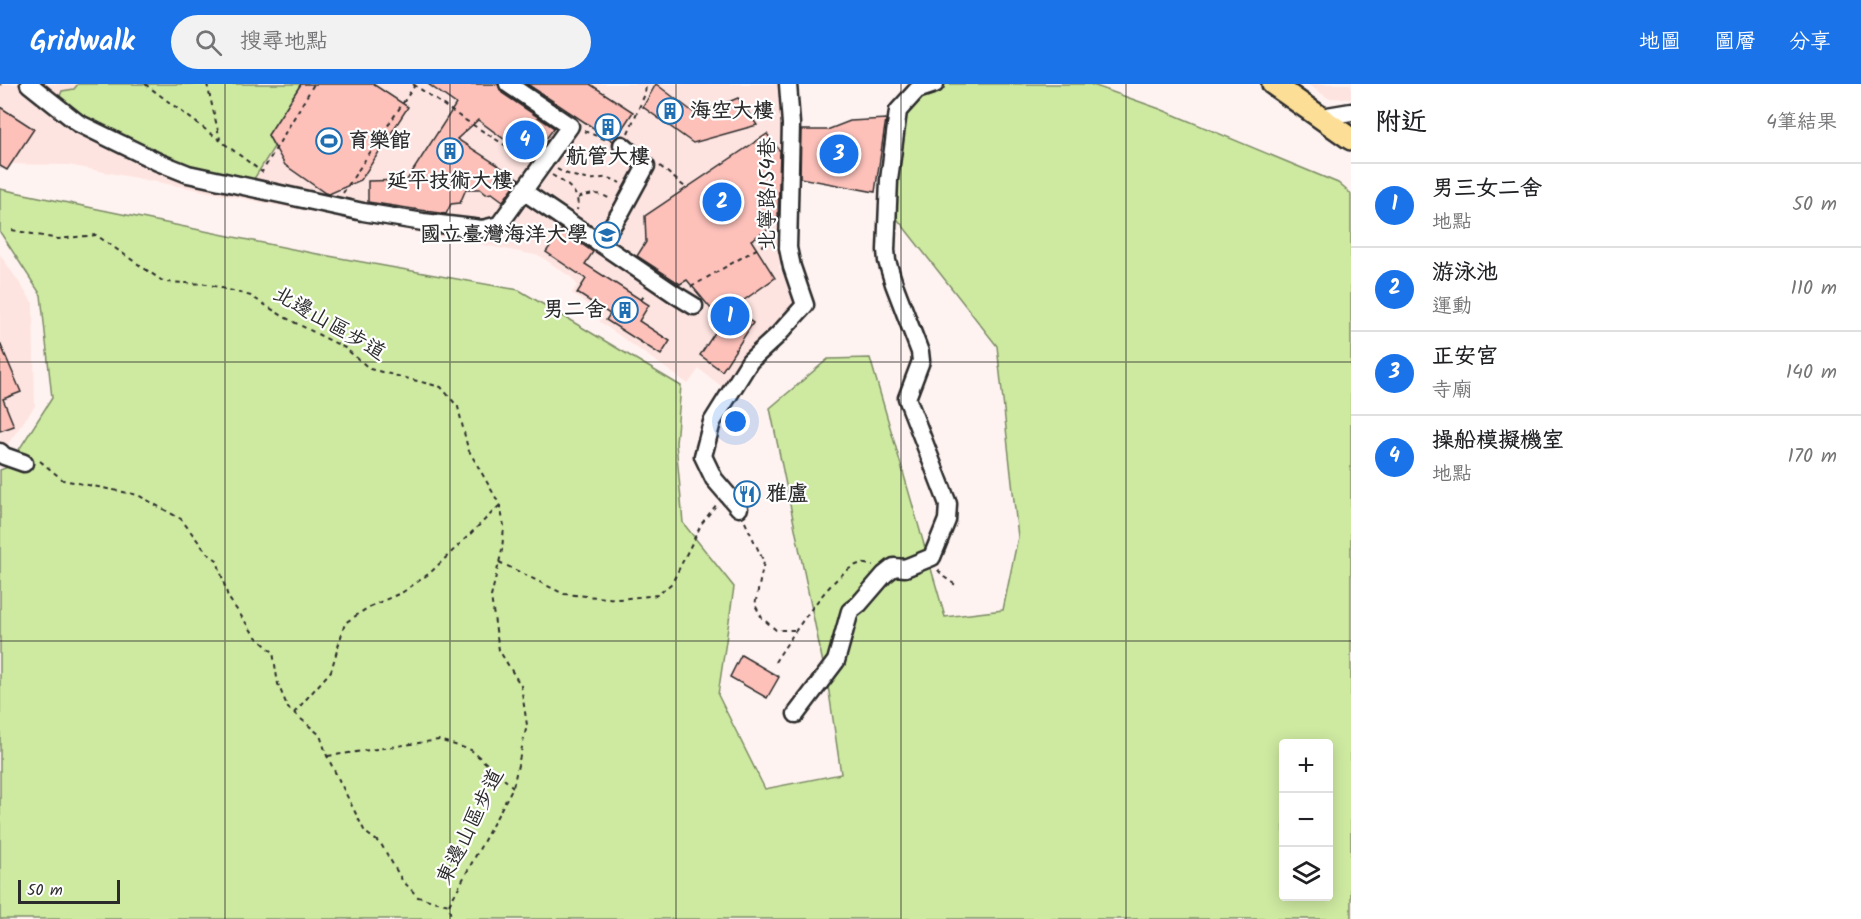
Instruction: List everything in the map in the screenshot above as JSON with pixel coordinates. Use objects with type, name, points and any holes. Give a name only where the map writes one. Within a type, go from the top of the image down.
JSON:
[{"type":"main road","points":[[1273,84],[1351,139]]},
{"type":"street","points":[[29,84],[78,123],[188,174],[334,206],[423,222],[482,229],[499,225],[570,126],[508,84]]},
{"type":"street","name":"北寧路154巷","points":[[739,508],[714,479],[703,456],[712,422],[750,361],[805,305],[788,248],[791,124],[788,84]]},
{"type":"street","points":[[796,714],[836,661],[850,611],[894,567],[905,568],[932,557],[947,520],[948,504],[907,398],[919,370],[920,352],[894,284],[886,250],[889,180],[898,111],[917,90],[935,84]]},
{"type":"street","points":[[1321,117],[1351,112]]},
{"type":"street","points":[[601,243],[646,166],[622,145]]},
{"type":"street","points":[[523,191],[694,306]]},
{"type":"street","points":[[0,452],[4,456],[31,461]]},
{"type":"path","points":[[146,84],[262,172],[314,84]]},
{"type":"path","points":[[207,84],[220,139]]},
{"type":"path","points":[[570,126],[622,145],[645,94],[646,84]]},
{"type":"path","points":[[334,206],[414,85],[462,118],[543,164],[564,173],[588,179],[610,177],[633,190]]},
{"type":"path","points":[[646,166],[650,162],[658,164],[686,188]]},
{"type":"path","points":[[543,164],[577,194],[579,203],[575,220],[571,223]]},
{"type":"path","points":[[578,198],[594,193],[605,195],[622,210]]},
{"type":"path","name":"北邊山區步道","points":[[12,230],[58,239],[96,235],[164,282],[207,284],[251,296],[345,348],[370,369],[441,387],[458,407],[468,449],[500,505]]},
{"type":"path","points":[[676,295],[790,230]]},
{"type":"path","points":[[31,461],[63,480],[138,495],[181,519],[207,553],[217,560],[228,597],[255,636],[273,652],[278,684],[288,708],[320,735],[327,756],[365,832],[381,844],[402,880],[418,897],[449,905]]},
{"type":"path","points":[[499,562],[564,594],[619,599],[658,595],[672,583],[702,523],[726,493]]},
{"type":"path","points":[[294,714],[331,671],[345,623],[369,607],[402,592],[430,573],[500,505]]},
{"type":"path","name":"東邊山區步道","points":[[451,919],[449,905],[513,787],[527,725],[521,686],[499,650],[491,597],[504,526],[500,505]]},
{"type":"path","points":[[739,508],[764,562],[756,605],[762,618],[777,630],[796,630]]},
{"type":"path","points":[[932,557],[937,569],[957,586]]},
{"type":"path","points":[[775,662],[826,590],[846,572],[859,564],[894,567]]},
{"type":"path","points":[[327,756],[438,740],[471,750],[513,787]]},
{"type":"shaded area","name":"國立臺灣海洋大學","points":[[0,84],[784,84],[783,247],[779,267],[800,306],[725,389],[699,369],[688,384],[600,322],[601,315],[572,293],[577,285],[572,278],[540,256],[68,165],[0,164]]},
{"type":"shaded area","points":[[1307,84],[1351,84],[1351,99],[1328,98]]},
{"type":"shaded area","points":[[0,254],[33,303],[35,406],[0,455]]},
{"type":"green space","points":[[78,84],[301,84],[268,135],[274,147],[249,187],[183,173],[57,104],[62,91],[74,89]]},
{"type":"green space","points":[[943,84],[1090,84],[1160,109],[1338,183],[1351,194],[1351,919],[0,919],[0,470],[8,467],[52,398],[41,295],[0,232],[0,189],[312,253],[519,290],[681,386],[676,443],[683,523],[734,587],[718,695],[765,789],[841,774],[829,692],[770,408],[828,359],[870,358],[945,617],[1003,610],[1018,537],[997,346],[895,216],[902,120],[921,93]]},
{"type":"building","name":"育樂館","points":[[301,84],[373,84],[408,107],[361,180],[329,194],[285,165],[268,135]]},
{"type":"building","name":"延平技術大樓","points":[[428,84],[498,84],[502,93],[554,128],[531,159],[478,120],[457,139],[519,179],[503,201],[492,193],[486,194],[480,189],[466,189],[460,203],[451,204],[446,214],[368,202],[368,181],[407,180],[456,104]]},
{"type":"building","name":"航管大樓","points":[[527,84],[590,84],[633,112],[613,141]]},
{"type":"building","name":"海空大樓","points":[[656,84],[697,115],[738,98],[757,125],[693,143],[643,107]]},
{"type":"building","points":[[0,107],[34,129],[7,170],[0,166]]},
{"type":"building","points":[[886,119],[875,192],[800,178],[801,130],[827,130],[850,121]]},
{"type":"building","points":[[767,134],[780,151],[778,218],[771,228],[751,240],[775,278],[733,308],[753,323],[722,371],[700,355],[722,322],[687,280],[680,284],[637,256],[646,242],[645,216]]},
{"type":"building","name":"男二舍","points":[[561,230],[593,252],[585,264],[649,305],[639,321],[670,341],[661,355],[606,320],[610,314],[577,293],[586,279],[546,252]]},
{"type":"building","points":[[0,343],[21,392],[3,399],[14,426],[0,431]]},
{"type":"building","points":[[741,655],[779,677],[767,698],[730,677]]},
{"type":"place","name":"海空大樓","points":[[670,111]]},
{"type":"place","name":"航管大樓","points":[[608,127]]},
{"type":"place","name":"操船模擬機室","points":[[525,140]]},
{"type":"place","name":"育樂館","points":[[329,141]]},
{"type":"place","name":"延平技術大樓","points":[[450,151]]},
{"type":"place","name":"正安宮","points":[[839,154]]},
{"type":"place","name":"游泳池","points":[[722,202]]},
{"type":"place","name":"國立臺灣海洋大學","points":[[607,235]]},
{"type":"place","name":"男二舍","points":[[625,310]]},
{"type":"place","name":"男三女二舍","points":[[730,316]]},
{"type":"place","name":"雅盧","points":[[747,494]]}]
